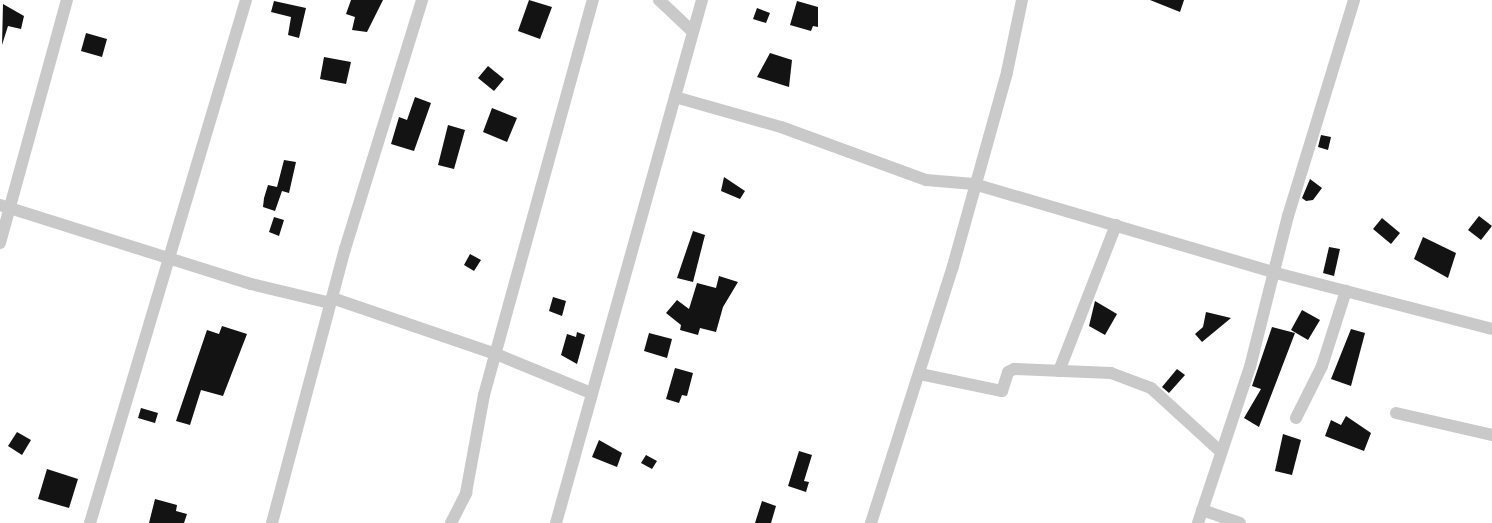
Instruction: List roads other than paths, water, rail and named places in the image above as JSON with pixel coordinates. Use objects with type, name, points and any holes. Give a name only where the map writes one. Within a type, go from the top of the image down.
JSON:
[{"type":"street","points":[[0,243],[6,206],[67,0]]},
{"type":"street","points":[[90,523],[246,0]]},
{"type":"street","points":[[272,523],[331,301],[422,0]]},
{"type":"street","points":[[451,523],[466,493],[475,436],[496,354],[593,0]]},
{"type":"street","points":[[659,0],[692,31]]},
{"type":"street","points":[[556,523],[702,0]]},
{"type":"street","points":[[871,523],[920,374],[1007,72],[1022,0]]},
{"type":"street","points":[[1198,523],[1276,273],[1288,216],[1354,0]]},
{"type":"street","points":[[675,98],[781,127],[926,180],[974,184],[1276,273],[1492,329]]},
{"type":"street","points":[[6,206],[168,258],[331,301],[496,354],[591,393]]},
{"type":"street","points":[[1058,371],[1116,225]]},
{"type":"street","points":[[1296,418],[1322,366],[1346,291]]},
{"type":"street","points":[[920,374],[1002,391],[1010,370],[1111,374],[1151,388],[1221,452]]},
{"type":"street","points":[[1396,413],[1492,435]]},
{"type":"street","points":[[1202,510],[1240,523]]}]
